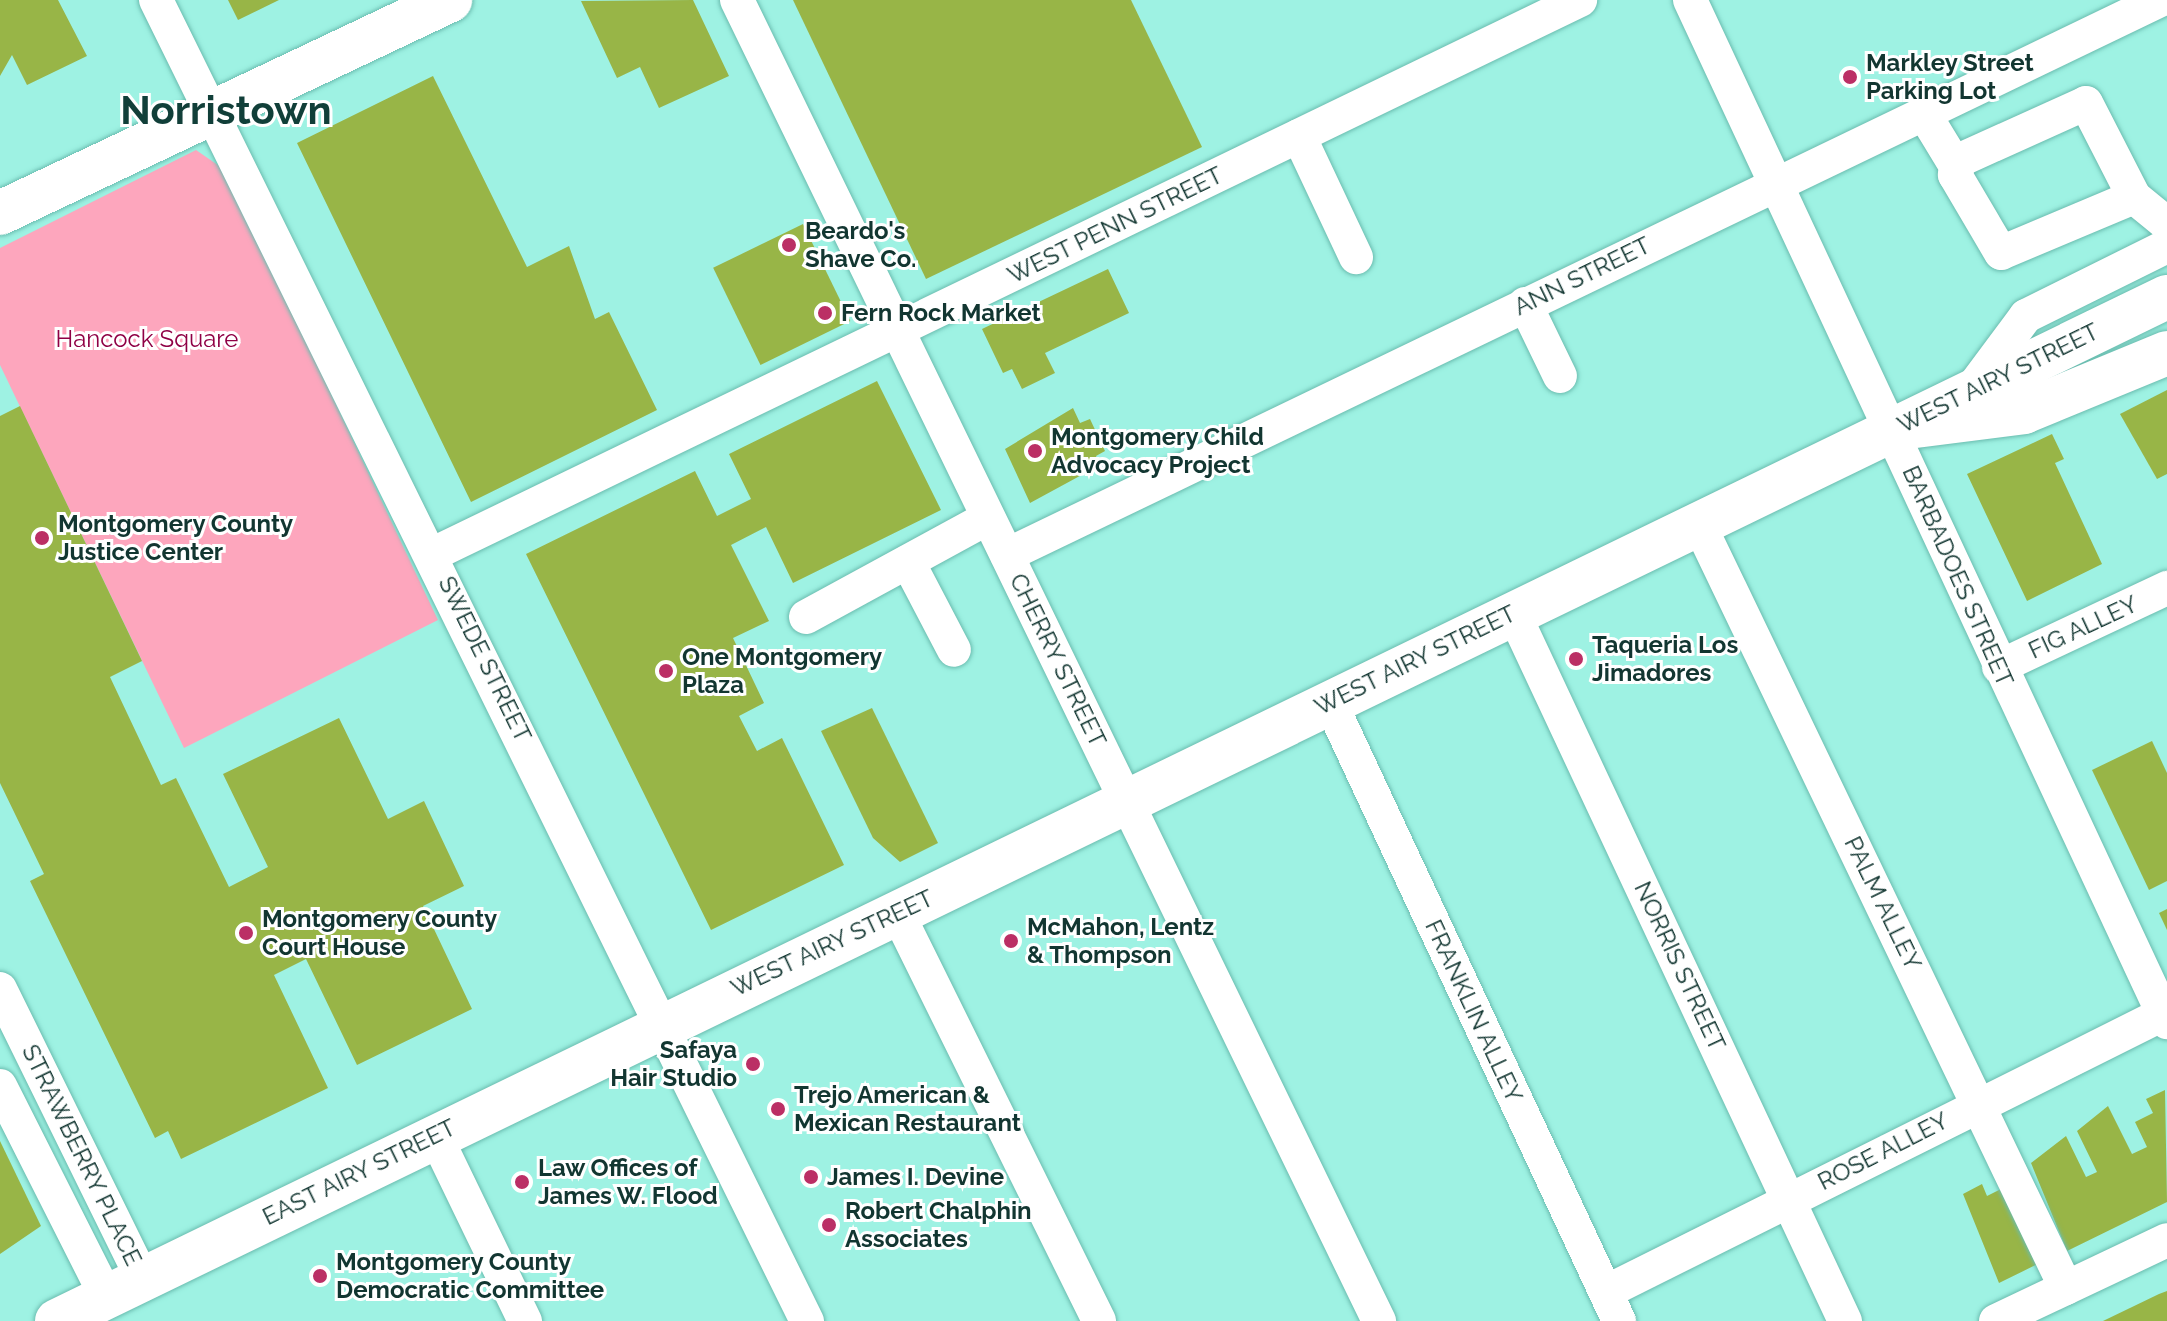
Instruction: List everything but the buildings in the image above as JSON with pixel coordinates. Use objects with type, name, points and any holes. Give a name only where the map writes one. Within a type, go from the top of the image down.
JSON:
[{"type":"main road","points":[[0,213],[450,0]]},
{"type":"main road","name":"WEST AIRY STREET","points":[[662,1022],[1126,801],[1697,520],[2167,297]]},
{"type":"main road","points":[[1892,429],[2024,412],[2167,353]]},
{"type":"main road","name":"EAST AIRY STREET","points":[[57,1321],[662,1022]]},
{"type":"street","name":"SWEDE STREET","points":[[156,0],[433,554],[807,1321]]},
{"type":"street","name":"CHERRY STREET","points":[[737,0],[898,330],[986,519],[1007,555],[1379,1321]]},
{"type":"street","name":"WEST PENN STREET","points":[[433,554],[1580,0]]},
{"type":"street","name":"BARBADOES STREET","points":[[1690,0],[2165,1018]]},
{"type":"street","name":"ANN STREET","points":[[1007,555],[1776,182],[2160,0]]},
{"type":"street","points":[[1956,166],[2086,103],[2134,197],[2167,224]]},
{"type":"street","points":[[1923,112],[1956,166],[2001,253],[2134,197]]},
{"type":"street","points":[[1299,136],[1356,257]]},
{"type":"street","points":[[1971,390],[2026,316],[2167,246]]},
{"type":"street","points":[[1525,304],[1560,376]]},
{"type":"street","points":[[806,617],[986,519]]},
{"type":"street","name":"PALM ALLEY","points":[[1697,520],[1980,1101],[2066,1288]]},
{"type":"street","points":[[908,562],[954,650]]},
{"type":"street","name":"FIG ALLEY","points":[[1999,667],[2167,588]]},
{"type":"street","name":"NORRIS STREET","points":[[1513,612],[1845,1321]]},
{"type":"street","name":"FRANKLIN ALLEY","points":[[1330,702],[1612,1307]]},
{"type":"street","points":[[897,912],[1099,1321]]},
{"type":"street","name":"STRAWBERRY PLACE","points":[[0,989],[124,1287]]},
{"type":"street","name":"ROSE ALLEY","points":[[1612,1307],[1790,1199],[1980,1101],[2165,1018]]},
{"type":"street","points":[[0,1086],[124,1287]]},
{"type":"street","points":[[435,1135],[525,1321]]},
{"type":"street","points":[[1996,1321],[2167,1240]]},
{"type":"green space","name":"Hancock Square","points":[[196,150],[225,170],[438,620],[184,748],[0,365],[0,248]]},
{"type":"place","name":"Markley Street Parking Lot","points":[[1850,77]]},
{"type":"place","name":"Beardo's Shave Co.","points":[[789,245]]},
{"type":"place","name":"Fern Rock Market","points":[[825,313]]},
{"type":"place","name":"Montgomery Child Advocacy Project","points":[[1035,451]]},
{"type":"place","name":"Montgomery County Justice Center","points":[[42,538]]},
{"type":"place","name":"Taqueria Los Jimadores","points":[[1576,659]]},
{"type":"place","name":"One Montgomery Plaza","points":[[666,671]]},
{"type":"place","name":"Montgomery County Court House","points":[[246,933]]},
{"type":"place","name":"McMahon, Lentz & Thompson","points":[[1011,941]]},
{"type":"place","name":"Safaya Hair Studio","points":[[753,1064]]},
{"type":"place","name":"Trejo American & Mexican Restaurant","points":[[778,1109]]},
{"type":"place","name":"James I. Devine","points":[[811,1177]]},
{"type":"place","name":"Law Offices of James W. Flood","points":[[522,1182]]},
{"type":"place","name":"Robert Chalphin Associates","points":[[829,1225]]},
{"type":"place","name":"Montgomery County Democratic Committee","points":[[320,1276]]},
{"type":"district","name":"Norristown","points":[[226,110]]}]
